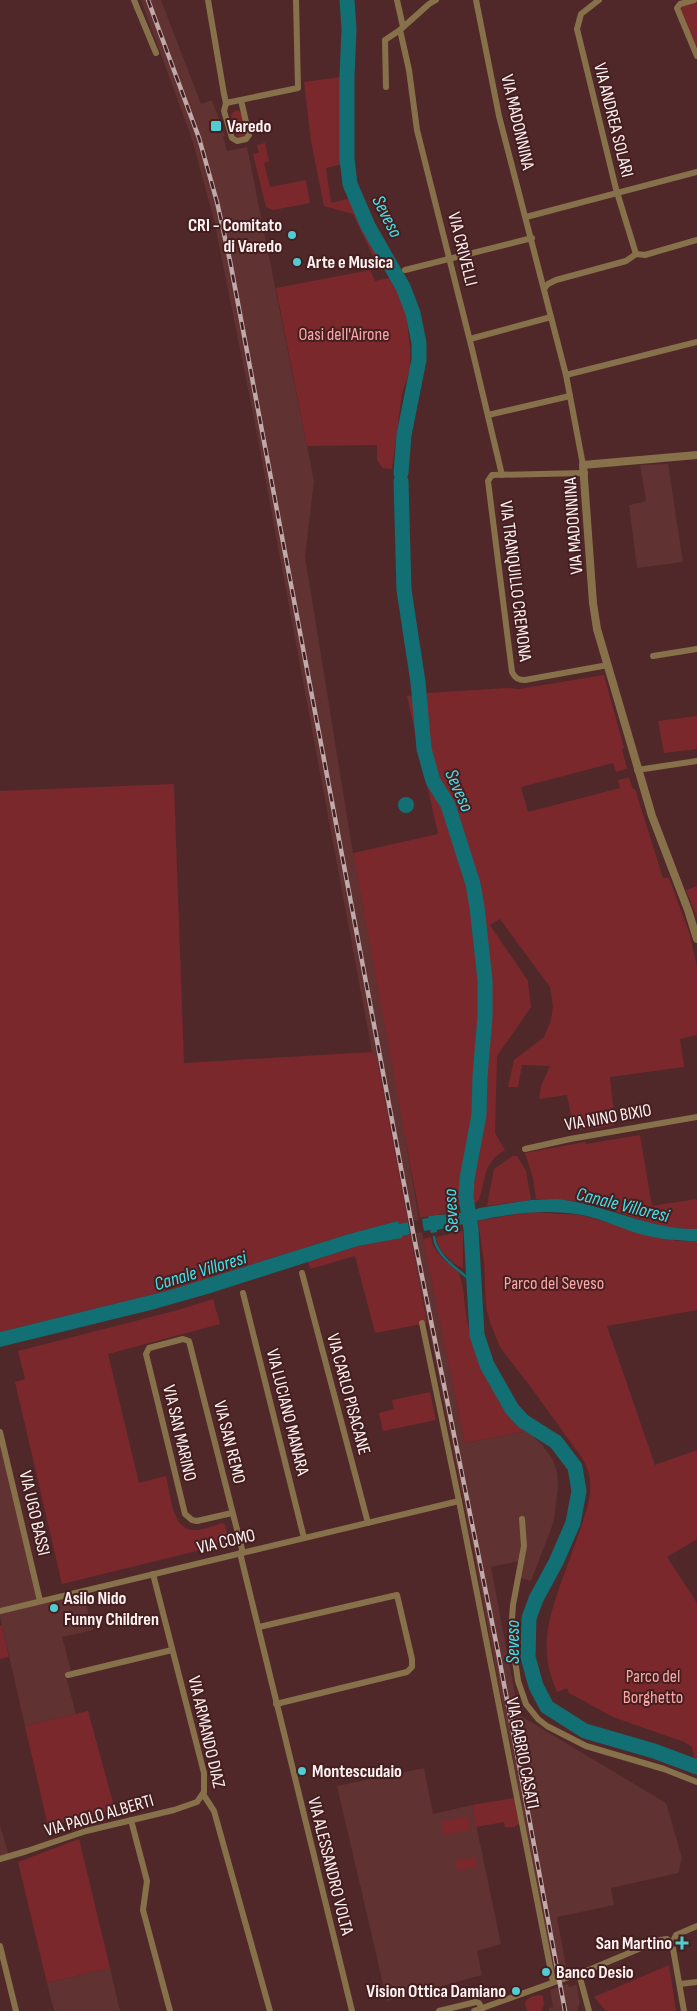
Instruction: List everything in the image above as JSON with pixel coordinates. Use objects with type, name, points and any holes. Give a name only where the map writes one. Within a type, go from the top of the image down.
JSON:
[{"type":"street","points":[[134,0],[156,54]]},
{"type":"street","points":[[208,0],[226,103],[224,111],[232,138],[237,141],[246,139],[249,135],[240,100]]},
{"type":"street","points":[[226,103],[297,90],[296,0]]},
{"type":"street","name":"VIA CRIVELLI","points":[[397,0],[417,130],[502,475]]},
{"type":"street","points":[[386,87],[384,43],[387,38],[436,0]]},
{"type":"street","name":"VIA MADONNINA","points":[[476,0],[499,116],[566,375],[584,469],[592,603],[597,629],[637,770],[665,854],[688,910],[697,939]]},
{"type":"street","name":"VIA ANDREA SOLARI","points":[[599,0],[581,14],[577,29],[617,193],[636,254]]},
{"type":"street","points":[[694,0],[680,4],[677,8],[697,56]]},
{"type":"street","points":[[526,217],[697,172]]},
{"type":"street","points":[[405,270],[532,238]]},
{"type":"street","points":[[544,289],[549,283],[626,261],[636,254],[645,255],[697,241]]},
{"type":"street","points":[[542,280],[549,283]]},
{"type":"street","points":[[470,339],[551,317]]},
{"type":"street","points":[[566,375],[697,342]]},
{"type":"street","points":[[488,415],[570,396]]},
{"type":"street","points":[[502,475],[584,469],[697,455]]},
{"type":"street","name":"VIA TRANQUILLO CREMONA","points":[[502,475],[490,477],[488,481],[512,672],[517,679],[525,680],[608,664]]},
{"type":"street","points":[[653,656],[697,649]]},
{"type":"street","points":[[637,770],[697,761]]},
{"type":"street","name":"VIA NINO BIXIO","points":[[525,1149],[570,1139],[697,1117]]},
{"type":"street","name":"VIA CARLO PISACANE","points":[[302,1273],[368,1523]]},
{"type":"street","name":"VIA LUCIANO MANARA","points":[[243,1293],[304,1538]]},
{"type":"street","name":"VIA GABRIO CASATI","points":[[422,1323],[459,1501],[553,1982]]},
{"type":"street","name":"VIA SAN MARINO","points":[[187,1340],[149,1348],[146,1354],[183,1508],[188,1518],[192,1520],[203,1520],[232,1513]]},
{"type":"street","name":"VIA SAN REMO","points":[[187,1340],[190,1343],[241,1553]]},
{"type":"street","name":"VIA UGO BASSI","points":[[0,1432],[40,1601]]},
{"type":"street","name":"VIA COMO","points":[[0,1611],[459,1501]]},
{"type":"street","points":[[522,1519],[524,1546],[513,1605],[511,1632],[518,1681],[526,1704],[538,1720],[586,1746],[664,1769],[697,1782]]},
{"type":"street","name":"VIA ALESSANDRO VOLTA","points":[[241,1553],[276,1704],[352,2011]]},
{"type":"street","name":"VIA ARMANDO DIAZ","points":[[153,1574],[204,1773],[205,1786],[203,1794],[214,1811],[270,2011]]},
{"type":"street","points":[[258,1627],[397,1594],[412,1659],[411,1669],[407,1672],[276,1704]]},
{"type":"street","points":[[68,1675],[172,1650]]},
{"type":"street","name":"VIA PAOLO ALBERTI","points":[[0,1859],[42,1847],[86,1831],[192,1803],[203,1794]]},
{"type":"street","points":[[132,1820],[147,1881],[143,1910],[170,2011]]},
{"type":"street","points":[[684,2011],[672,1943],[676,1935],[697,1926]]},
{"type":"street","points":[[474,2011],[579,1974],[660,1940],[667,1939],[672,1943]]},
{"type":"street","points":[[0,1946],[16,2011]]},
{"type":"street","points":[[579,1974],[589,2011]]},
{"type":"street","points":[[680,1984],[697,1982]]},
{"type":"street","points":[[438,2011],[476,2002],[479,2003],[482,2009]]},
{"type":"shaded area","points":[[141,0],[161,0],[201,104],[212,100],[225,136],[223,137],[227,151],[247,147],[314,481],[305,557],[353,853],[419,1220],[408,1222],[377,1060],[372,1052],[255,423],[214,220],[192,139]]},
{"type":"shaded area","points":[[668,464],[683,562],[637,568],[629,505],[646,501],[640,465]]},
{"type":"shaded area","points":[[422,1232],[465,1443],[528,1431],[552,1458],[557,1472],[558,1486],[554,1521],[531,1581],[517,1577],[520,1561],[491,1567],[519,1715],[666,1803],[682,1858],[678,1873],[611,1888],[614,1905],[557,1917],[567,1972],[554,1976],[474,1554],[410,1234]]},
{"type":"shaded area","points":[[0,1441],[38,1604],[83,1593],[93,1630],[62,1637],[71,1671],[65,1672],[76,1714],[25,1726],[0,1616]]},
{"type":"shaded area","points":[[424,1768],[433,1814],[472,1805],[501,1944],[477,1951],[482,1975],[387,2001],[337,1786]]},
{"type":"shaded area","points":[[0,1825],[9,1856],[0,1858]]},
{"type":"shaded area","points":[[110,1968],[120,2011],[54,2011],[47,1983]]},
{"type":"shaded area","points":[[568,1984],[569,1987],[577,1985],[580,2005],[577,2006],[578,2011],[549,2011],[549,2008],[553,2007],[550,1990]]},
{"type":"green space","points":[[697,2],[697,47],[680,10],[682,6]]},
{"type":"green space","points":[[341,77],[342,164],[326,168],[331,203],[347,199],[352,201],[385,269],[380,271],[353,214],[324,206],[311,141],[304,82]]},
{"type":"green space","points":[[238,110],[241,113],[246,133],[244,136],[239,137],[236,135],[231,115]]},
{"type":"green space","points":[[265,143],[269,161],[264,163],[270,187],[306,180],[310,203],[273,210],[266,207],[253,154],[259,153],[257,145]]},
{"type":"green space","name":"Oasi dell'Airone","points":[[370,270],[375,281],[389,278],[405,303],[410,349],[410,370],[402,393],[392,469],[383,468],[377,460],[377,445],[307,446],[276,288]]},
{"type":"green space","points":[[604,675],[624,748],[622,749],[627,768],[629,768],[616,772],[613,763],[521,787],[528,812],[620,788],[618,780],[631,777],[629,778],[633,789],[635,789],[663,878],[669,878],[689,932],[697,966],[697,1035],[680,1039],[684,1067],[610,1077],[615,1125],[574,1131],[567,1095],[539,1099],[541,1086],[550,1066],[522,1065],[518,1087],[508,1087],[514,1060],[544,1037],[551,1020],[553,1006],[550,987],[500,919],[490,925],[528,981],[531,1007],[497,1056],[495,1133],[505,1150],[492,1160],[486,1172],[479,1200],[466,1206],[453,1206],[452,1212],[420,1218],[353,853],[438,834],[407,696],[507,688],[519,689]]},
{"type":"green space","points":[[697,716],[697,749],[664,753],[658,721]]},
{"type":"green space","points":[[174,784],[184,1063],[372,1052],[377,1060],[408,1222],[399,1224],[398,1221],[349,1234],[167,1291],[0,1332],[0,791]]},
{"type":"green space","points":[[697,886],[697,917],[686,890]]},
{"type":"green space","points":[[640,1135],[652,1206],[697,1199],[697,1229],[668,1228],[654,1225],[600,1206],[575,1201],[536,1199],[533,1178],[525,1153],[585,1142],[586,1144]]},
{"type":"green space","points":[[513,1156],[517,1156],[526,1171],[531,1200],[487,1206],[494,1169]]},
{"type":"green space","name":"Parco del Seveso","points":[[529,1212],[580,1215],[677,1241],[697,1241],[697,1310],[607,1326],[655,1465],[697,1450],[697,1539],[667,1557],[697,1603],[697,1759],[694,1757],[692,1747],[684,1742],[613,1717],[569,1693],[567,1688],[557,1692],[551,1676],[548,1662],[547,1634],[553,1607],[588,1505],[590,1478],[582,1458],[500,1347],[486,1307],[484,1262],[478,1221]]},
{"type":"green space","points":[[463,1231],[463,1268],[445,1256],[436,1237]]},
{"type":"green space","points":[[410,1234],[427,1323],[375,1333],[355,1256],[310,1269],[308,1262],[358,1246],[401,1238],[401,1236]]},
{"type":"green space","points":[[431,1237],[440,1256],[460,1276],[469,1329],[485,1371],[500,1397],[528,1431],[465,1443],[423,1239]]},
{"type":"green space","points":[[213,1299],[220,1324],[108,1354],[139,1483],[166,1476],[173,1508],[180,1523],[185,1528],[196,1530],[223,1523],[229,1543],[62,1584],[15,1382],[25,1379],[18,1351],[178,1310]]},
{"type":"green space","points":[[430,1392],[436,1420],[383,1431],[379,1413],[394,1409],[392,1400]]},
{"type":"green space","points":[[2,1625],[9,1657],[0,1659],[0,1626]]},
{"type":"green space","points":[[88,1711],[115,1810],[48,1826],[25,1726]]},
{"type":"green space","points":[[514,1798],[519,1824],[514,1827],[505,1827],[504,1822],[476,1827],[472,1805]]},
{"type":"green space","points":[[468,1816],[471,1829],[444,1836],[441,1822]]},
{"type":"green space","points":[[79,1839],[110,1968],[47,1983],[18,1862]]},
{"type":"green space","points":[[475,1857],[477,1867],[457,1871],[456,1861]]},
{"type":"green space","points":[[669,1965],[676,2011],[606,2011],[594,1997]]},
{"type":"green space","points":[[540,1995],[543,1996],[544,2005],[541,2011],[527,2011],[526,2000]]},
{"type":"water","points":[[403,797],[409,797],[414,802],[412,811],[403,813],[398,808],[398,802]]},
{"type":"water","points":[[557,1199],[593,1206],[661,1225],[697,1229],[697,1241],[647,1236],[582,1215],[545,1212],[509,1215],[437,1230],[437,1232],[431,1233],[430,1230],[424,1231],[422,1219],[429,1216],[462,1213],[479,1208],[531,1200]]},
{"type":"water","name":"Canale Villoresi","points":[[398,1221],[399,1224],[408,1222],[410,1234],[402,1236],[402,1238],[358,1246],[151,1310],[0,1347],[0,1332],[167,1291],[349,1234]]},
{"type":"waterway","name":"Seveso","points":[[347,0],[349,29],[347,159],[350,184],[368,226],[403,287],[413,313],[419,343],[419,360],[404,435],[401,473]]},
{"type":"waterway","name":"Seveso","points":[[401,481],[404,590],[418,682],[424,749],[433,781],[448,805],[473,884],[485,980],[485,1017],[479,1115],[467,1179],[466,1197],[471,1229],[477,1335],[487,1365],[512,1409],[523,1421],[556,1442],[575,1467],[579,1491],[573,1523],[556,1562],[536,1599],[529,1618],[528,1657],[536,1686],[547,1707],[585,1731],[654,1751],[697,1767]]},
{"type":"waterway","points":[[434,1237],[439,1251],[444,1257],[474,1283]]},
{"type":"railway","points":[[148,0],[199,138],[217,202],[230,261],[414,1237],[498,1652],[565,2011]]},
{"type":"place","name":"Varedo","points":[[216,126]]},
{"type":"place","name":"CRI - Comitato di Varedo","points":[[292,235]]},
{"type":"place","name":"Arte e Musica","points":[[297,262]]},
{"type":"place","name":"Asilo Nido Funny Children","points":[[54,1608]]},
{"type":"place","name":"Montescudaio","points":[[302,1771]]},
{"type":"place","name":"San Martino","points":[[682,1943]]},
{"type":"place","name":"Banco Desio","points":[[546,1972]]},
{"type":"place","name":"Vision Ottica Damiano","points":[[516,1991]]},
{"type":"park label","name":"Parco del Borghetto","points":[[653,1686]]}]
